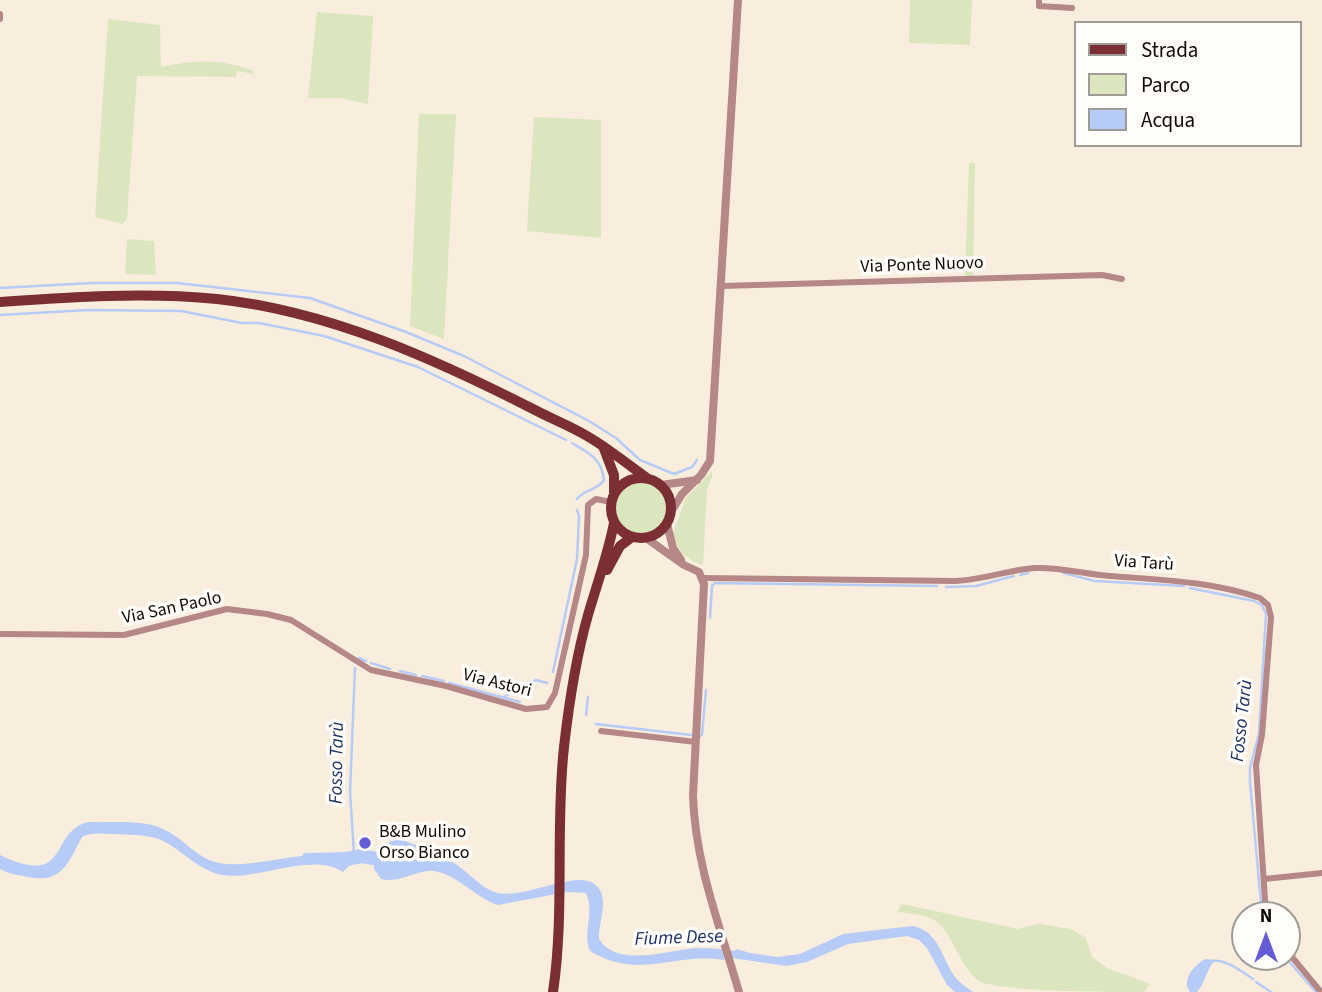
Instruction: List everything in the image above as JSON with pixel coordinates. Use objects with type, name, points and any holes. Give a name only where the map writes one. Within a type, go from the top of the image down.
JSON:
[{"type":"main road","points":[[0,302],[76,296],[217,300],[290,312],[415,353],[586,435],[603,446],[647,478],[661,485],[668,493],[671,512],[661,531],[646,538],[632,537],[614,523],[611,516],[614,475],[603,446]]},
{"type":"main road","points":[[612,498],[627,481],[647,478]]},
{"type":"main road","points":[[553,992],[564,745],[582,644],[614,523]]},
{"type":"main road","points":[[597,590],[617,551],[632,537]]},
{"type":"street","points":[[671,512],[682,494],[697,480],[710,461],[738,0]]},
{"type":"street","points":[[1040,0],[1039,6],[1072,8]]},
{"type":"street","points":[[0,14],[0,19]]},
{"type":"street","name":"Via Ponte Nuovo","points":[[722,286],[1102,275],[1122,279]]},
{"type":"street","points":[[661,485],[697,480]]},
{"type":"street","name":"Via Astori","points":[[267,614],[291,620],[371,670],[446,686],[526,709],[547,707],[555,693],[581,581],[586,555],[588,505],[596,499],[612,498]]},
{"type":"street","points":[[667,524],[674,548],[684,565]]},
{"type":"street","points":[[646,538],[684,565],[699,572],[703,578],[694,828],[702,869],[739,992]]},
{"type":"street","name":"Via Tarù","points":[[703,578],[955,581],[981,579],[1025,569],[1051,568],[1096,575],[1186,581],[1260,598],[1268,605],[1271,617],[1263,723],[1256,765],[1265,901]]},
{"type":"street","name":"Via San Paolo","points":[[0,634],[124,635],[227,609],[267,614]]},
{"type":"street","points":[[601,731],[696,742]]},
{"type":"street","points":[[1264,879],[1322,873]]},
{"type":"street","points":[[1301,968],[1321,992]]},
{"type":"green space","points":[[910,0],[972,0],[970,45],[909,43]]},
{"type":"green space","points":[[317,12],[373,16],[368,104],[340,98],[308,98]]},
{"type":"green space","points":[[108,19],[160,25],[161,67],[208,62],[230,64],[254,71],[254,74],[237,71],[236,77],[137,76],[127,219],[122,224],[95,217]]},
{"type":"green space","points":[[419,114],[456,114],[444,339],[410,326]]},
{"type":"green space","points":[[534,117],[601,120],[601,238],[527,231]]},
{"type":"green space","points":[[969,163],[975,163],[973,278],[965,278]]},
{"type":"green space","points":[[127,239],[154,241],[156,275],[125,274]]},
{"type":"green space","points":[[712,471],[707,490],[703,565],[682,553],[673,533],[686,498]]},
{"type":"green space","points":[[636,480],[648,480],[662,488],[670,502],[668,519],[662,528],[648,536],[636,536],[619,524],[614,514],[614,502],[626,485]]},
{"type":"green space","points":[[902,904],[1018,929],[1039,924],[1071,929],[1086,938],[1092,957],[1107,968],[1150,984],[1144,992],[1107,992],[1035,990],[980,982],[968,970],[939,924],[924,916],[897,912]]},
{"type":"water","points":[[88,822],[151,825],[175,836],[202,856],[224,864],[302,856],[304,853],[357,852],[357,858],[343,872],[316,864],[236,876],[222,875],[205,869],[156,838],[89,834],[82,837],[68,863],[49,877],[28,877],[0,869],[0,855],[23,864],[38,866],[48,862],[56,855],[67,836]]},
{"type":"water","points":[[399,839],[447,859],[486,888],[498,893],[520,892],[574,880],[593,883],[599,888],[603,901],[599,939],[608,948],[619,953],[646,955],[704,948],[737,949],[777,957],[800,954],[843,934],[913,926],[929,934],[955,977],[973,992],[955,992],[947,985],[927,948],[919,940],[907,936],[848,944],[807,962],[787,966],[725,957],[724,960],[689,959],[641,965],[608,960],[590,951],[586,893],[567,892],[498,905],[451,877],[434,871],[395,880],[381,879],[374,869],[376,858],[385,845]]},
{"type":"water","points":[[1205,959],[1215,960],[1197,992],[1190,992],[1188,978],[1193,969]]},
{"type":"waterway","points":[[0,288],[91,283],[177,283],[310,298],[464,356],[589,421],[616,438],[640,460],[674,474],[692,467],[697,460]]},
{"type":"waterway","points":[[0,315],[88,310],[181,311],[324,336],[418,367],[566,440]]},
{"type":"waterway","points":[[572,443],[597,462],[604,480],[577,499]]},
{"type":"waterway","points":[[553,672],[577,559],[577,510]]},
{"type":"waterway","name":"Fosso Tarù","points":[[1020,575],[1028,573]]},
{"type":"waterway","name":"Fosso Tarù","points":[[1063,573],[1095,581],[1184,586]]},
{"type":"waterway","name":"Fosso Tarù","points":[[946,587],[976,586],[1014,576]]},
{"type":"waterway","name":"Fosso Tarù","points":[[710,618],[712,586],[715,583],[937,586]]},
{"type":"waterway","name":"Fosso Tarù","points":[[1190,588],[1254,601],[1262,605],[1266,614],[1259,733],[1250,768],[1261,901]]},
{"type":"waterway","name":"Fosso Tarù","points":[[358,660],[359,658],[366,661]]},
{"type":"waterway","name":"Fosso Tarù","points":[[371,663],[390,669]]},
{"type":"waterway","name":"Fosso Tarù","points":[[354,854],[350,792],[355,668]]},
{"type":"waterway","name":"Fosso Tarù","points":[[400,671],[416,675]]},
{"type":"waterway","name":"Fosso Tarù","points":[[422,676],[444,681]]},
{"type":"waterway","points":[[504,697],[536,680],[547,683]]},
{"type":"waterway","name":"Fosso Tarù","points":[[449,683],[520,702]]},
{"type":"waterway","name":"Fosso Tarù","points":[[700,736],[706,690]]},
{"type":"waterway","points":[[586,715],[588,697]]},
{"type":"waterway","name":"Fosso Tarù","points":[[596,724],[691,735]]},
{"type":"waterway","name":"Fiume Dese","points":[[340,860],[362,856],[392,862]]},
{"type":"waterway","points":[[1212,961],[1228,964],[1253,979]]},
{"type":"waterway","name":"Fosso Tarù","points":[[1297,971],[1316,992]]},
{"type":"waterway","points":[[1256,982],[1271,992]]},
{"type":"place","name":"B&B Mulino Orso Bianco","points":[[365,843]]}]
